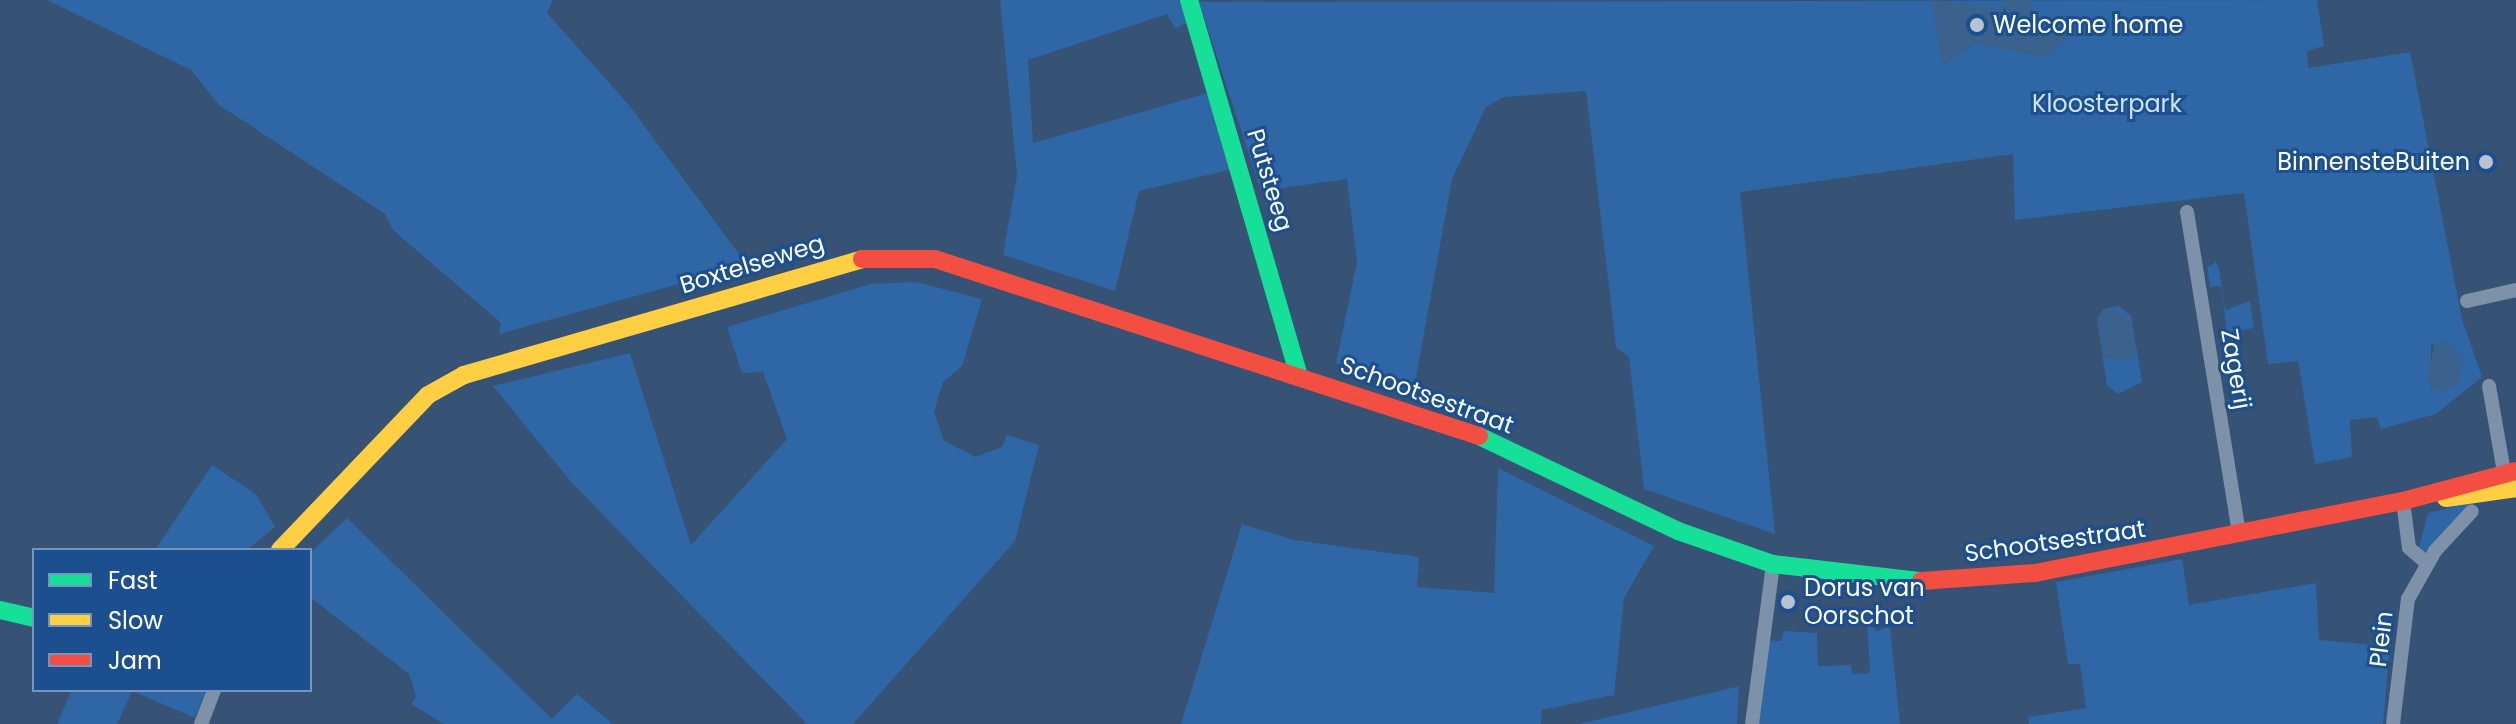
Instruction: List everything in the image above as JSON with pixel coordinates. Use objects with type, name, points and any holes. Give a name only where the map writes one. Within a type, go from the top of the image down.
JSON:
[{"type":"main road","name":"Putsteeg","points":[[1189,0],[1299,375]]},
{"type":"main road","name":"Boxtelseweg","points":[[282,548],[428,395],[464,375],[837,262],[935,259],[1299,375]]},
{"type":"main road","name":"Schootsestraat","points":[[1299,375],[1469,431],[1678,531],[1773,564],[1872,578],[1957,580],[2035,573],[2411,499],[2510,471]]},
{"type":"main road","name":"Schootsestraat","points":[[2411,499],[2488,494],[2516,488]]},
{"type":"main road","points":[[0,610],[32,618]]},
{"type":"street","name":"Zagerij","points":[[2187,212],[2239,534]]},
{"type":"street","points":[[2467,301],[2516,290]]},
{"type":"street","points":[[2488,494],[2510,471],[2489,386]]},
{"type":"street","points":[[2411,499],[2409,548],[2427,563]]},
{"type":"street","name":"Plein","points":[[2393,724],[2408,599],[2427,563],[2472,511]]},
{"type":"street","points":[[1752,724],[1773,564]]},
{"type":"street","points":[[201,724],[213,692]]},
{"type":"green space","points":[[47,0],[553,0],[547,13],[629,105],[747,265],[499,334],[501,323],[393,230],[385,214],[219,105],[191,70]]},
{"type":"green space","points":[[1000,0],[1180,0],[1187,23],[1175,28],[1167,14],[1028,60],[1033,143],[1208,93],[1233,169],[1139,191],[1115,291],[1003,255],[1017,175]]},
{"type":"green space","name":"Kloosterpark","points":[[2317,0],[2324,46],[2307,51],[2308,68],[2410,52],[2462,319],[2482,377],[2436,414],[2381,429],[2377,417],[2350,420],[2352,457],[2315,464],[2298,361],[2268,364],[2244,193],[2015,220],[2013,154],[1740,192],[1775,534],[1644,489],[1629,357],[1616,347],[1586,91],[1504,97],[1486,107],[1452,179],[1415,383],[1336,363],[1357,262],[1347,179],[1261,191],[1199,2]],"holes":[[[2443,341],[2431,390],[2431,345]]]},
{"type":"green space","points":[[2216,262],[2219,268],[2225,310],[2250,301],[2254,328],[2227,333],[2221,286],[2210,287],[2207,267]]},
{"type":"green space","points":[[916,282],[982,299],[962,366],[943,382],[934,412],[944,441],[976,457],[1002,447],[1007,435],[1039,445],[1015,541],[853,724],[807,724],[571,482],[493,386],[630,353],[691,545],[787,439],[763,372],[742,373],[727,327],[871,284]]},
{"type":"green space","points":[[2119,306],[2131,316],[2142,382],[2118,394],[2107,386],[2097,321],[2103,309]]},
{"type":"green space","points":[[212,465],[256,494],[275,527],[249,548],[156,548]]},
{"type":"green space","points":[[1498,468],[1654,546],[1624,598],[1614,695],[1542,710],[1541,724],[1181,724],[1242,524],[1294,540],[1419,557],[1417,587],[1494,593]]},
{"type":"green space","points":[[2473,502],[2425,554],[2417,555],[2428,513]]},
{"type":"green space","points":[[347,518],[552,719],[577,694],[613,724],[444,724],[411,704],[416,696],[409,674],[312,599],[312,551]]},
{"type":"green space","points":[[2182,559],[2189,605],[2316,583],[2319,640],[2390,646],[2383,724],[2029,724],[2028,717],[2086,708],[2080,664],[2068,664],[2056,582]]},
{"type":"green space","points":[[1867,623],[1877,631],[1890,627],[1900,724],[1758,724],[1764,640],[1781,641],[1784,631],[1817,633],[1818,666],[1851,665],[1852,674],[1870,673]]},
{"type":"green space","points":[[1739,686],[1737,724],[1579,724],[1732,688]]},
{"type":"green space","points":[[71,692],[132,692],[117,724],[57,724]]},
{"type":"green space","points":[[134,692],[205,692],[195,718]]},
{"type":"shaded area","points":[[1932,0],[2002,9],[2005,0],[2029,0],[2050,34],[2064,24],[2066,39],[2045,58],[1977,43],[1942,66]]},
{"type":"shaded area","points":[[2107,308],[2130,317],[2135,353],[2127,362],[2104,357],[2097,319]]},
{"type":"shaded area","points":[[2435,341],[2450,344],[2463,361],[2458,383],[2439,394],[2427,381]]},
{"type":"traffic: fast","points":[[1189,0],[1299,375]]},
{"type":"traffic: fast","points":[[1479,436],[1678,531],[1773,564],[1921,581]]},
{"type":"traffic: fast","points":[[0,610],[32,618]]},
{"type":"traffic: slow","points":[[282,548],[428,395],[464,375],[862,259]]},
{"type":"traffic: slow","points":[[2446,498],[2516,488]]},
{"type":"traffic: jam","points":[[862,259],[935,259],[1479,436]]},
{"type":"traffic: jam","points":[[1921,581],[2035,573],[2403,501],[2516,471]]},
{"type":"place","name":"Welcome home","points":[[1977,25]]},
{"type":"place","name":"BinnensteBuiten","points":[[2486,162]]},
{"type":"place","name":"Dorus van Oorschot","points":[[1788,602]]}]
